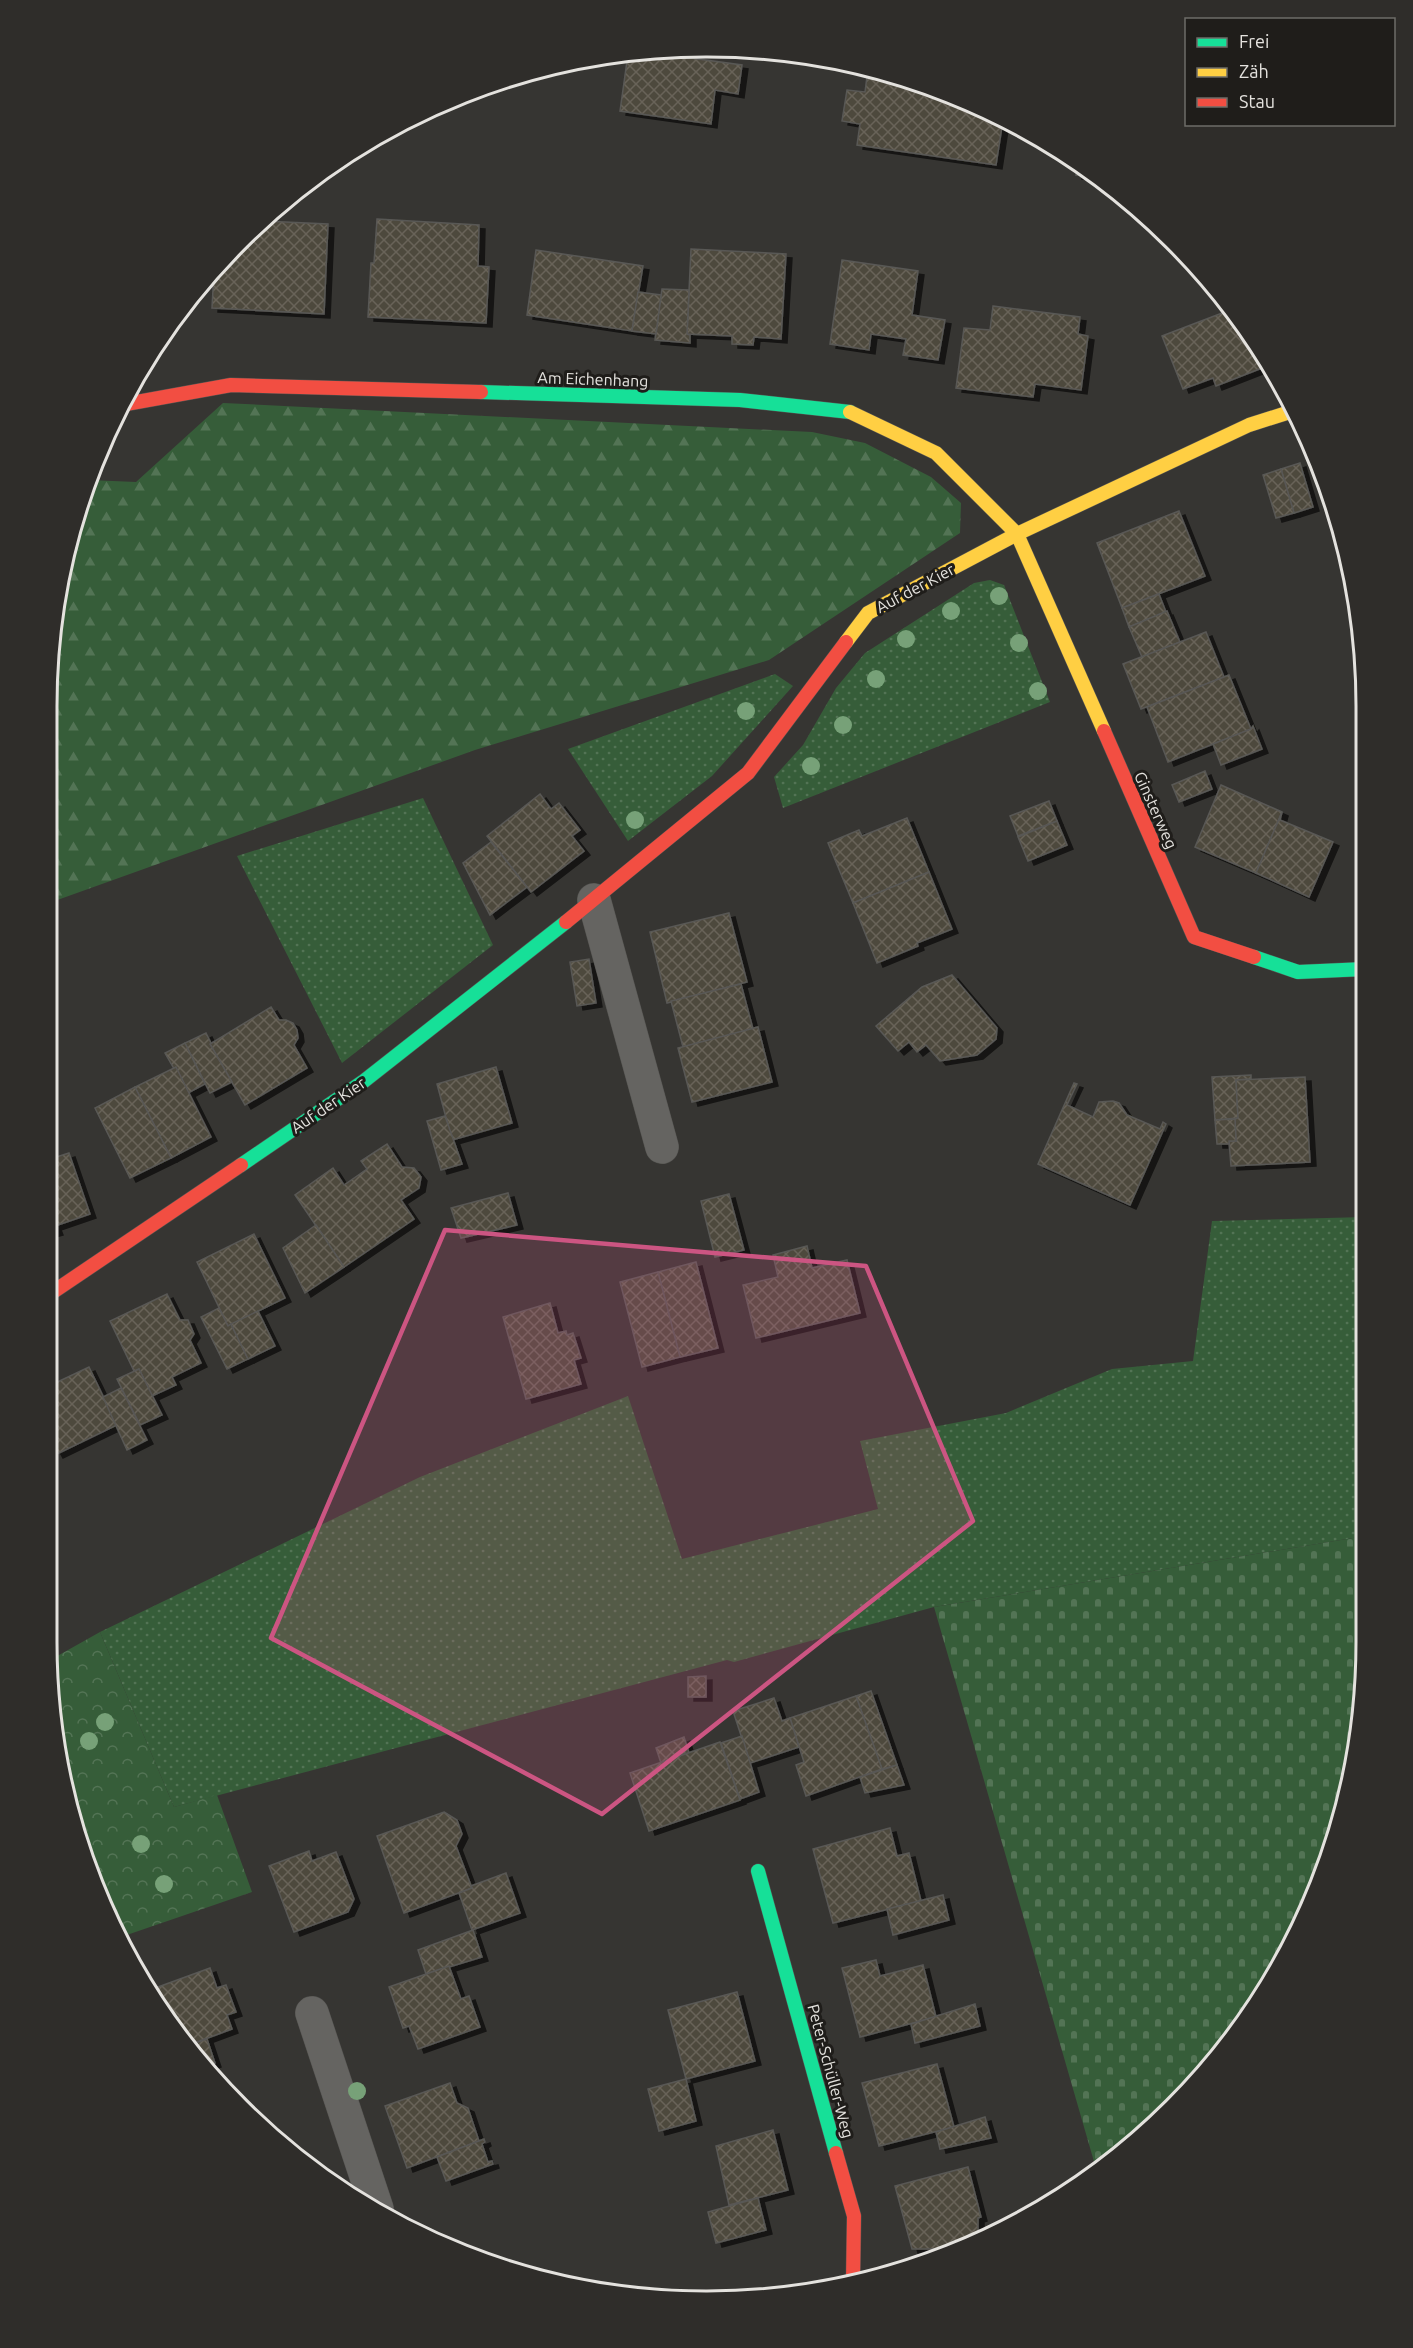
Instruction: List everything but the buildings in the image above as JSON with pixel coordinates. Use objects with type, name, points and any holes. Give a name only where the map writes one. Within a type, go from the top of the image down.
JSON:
[{"type":"street","name":"Am Eichenhang","points":[[133,403],[231,385],[740,400],[850,412],[936,453],[1017,534]]},
{"type":"street","name":"Auf der Kier","points":[[57,1289],[364,1081],[594,900],[748,773],[868,613],[1017,534],[1249,425],[1286,413]]},
{"type":"street","name":"Ginsterweg","points":[[1017,534],[1194,938],[1298,972],[1356,969]]},
{"type":"street","points":[[594,900],[662,1147]]},
{"type":"street","name":"Peter-Schüller-Weg","points":[[758,1871],[854,2216],[853,2274]]},
{"type":"street","points":[[312,2013],[374,2199]]},
{"type":"highlighted area","points":[[445,1230],[866,1266],[973,1521],[602,1814],[271,1638]]},
{"type":"green space","points":[[223,403],[812,432],[865,443],[931,477],[961,503],[960,533],[769,660],[475,750],[57,900],[58,664],[69,580],[79,538],[98,480],[136,482]]},
{"type":"green space","points":[[990,580],[1004,585],[1050,702],[783,808],[774,777],[803,745],[836,688],[865,653],[974,583]]},
{"type":"green space","points":[[775,674],[793,686],[712,776],[628,841],[568,749]]},
{"type":"green space","points":[[423,798],[493,945],[342,1063],[237,856]]},
{"type":"green space","points":[[1356,1217],[1356,1537],[934,1607],[734,1662],[727,1660],[174,1807],[100,1632],[420,1477],[628,1396],[682,1559],[878,1509],[860,1441],[1006,1413],[1112,1369],[1193,1361],[1212,1221]]},
{"type":"green space","points":[[1356,1537],[1355,1684],[1350,1726],[1344,1768],[1334,1810],[1307,1890],[1269,1966],[1222,2037],[1166,2101],[1135,2130],[1094,2163],[934,1607]]},
{"type":"green space","points":[[100,1632],[174,1807],[217,1795],[252,1892],[127,1935],[106,1890],[79,1810],[69,1768],[63,1726],[57,1656]]},
{"type":"traffic: fast","points":[[481,392],[740,400],[850,412]]},
{"type":"traffic: fast","points":[[241,1165],[364,1081],[566,922]]},
{"type":"traffic: fast","points":[[1254,957],[1298,972],[1356,969]]},
{"type":"traffic: fast","points":[[758,1871],[836,2153]]},
{"type":"traffic: slow","points":[[850,412],[936,453],[1017,534],[1104,731]]},
{"type":"traffic: slow","points":[[846,642],[868,613],[1017,534],[1249,425],[1286,413]]},
{"type":"traffic: jam","points":[[133,403],[231,385],[481,392]]},
{"type":"traffic: jam","points":[[566,922],[748,773],[846,642]]},
{"type":"traffic: jam","points":[[1104,731],[1194,937],[1254,957]]},
{"type":"traffic: jam","points":[[57,1289],[241,1165]]},
{"type":"traffic: jam","points":[[836,2153],[854,2216],[853,2274]]}]
